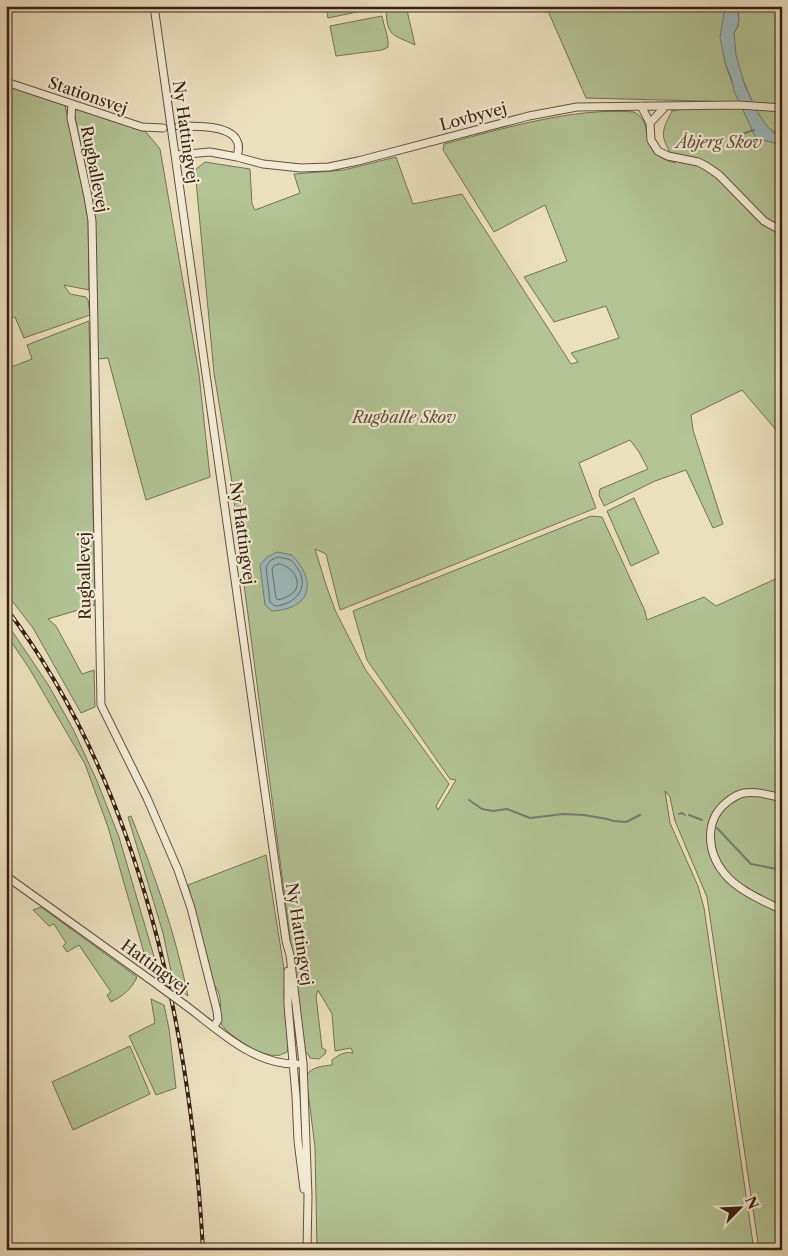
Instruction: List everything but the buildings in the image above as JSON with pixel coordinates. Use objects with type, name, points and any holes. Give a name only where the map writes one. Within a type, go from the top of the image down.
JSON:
[{"type":"street","name":"Ny Hattingvej","points":[[154,6],[286,941],[290,955],[303,1064]]},
{"type":"street","name":"Stationsvej","points":[[6,82],[142,127],[162,128]]},
{"type":"street","name":"Rugballevej","points":[[72,104],[71,118],[92,221],[101,704],[147,798],[178,870],[191,908],[218,1011],[218,1020],[214,1026]]},
{"type":"street","name":"Lovbyvej","points":[[176,155],[210,152],[263,164],[301,168],[329,166],[358,161],[529,116],[577,107],[739,105],[782,108]]},
{"type":"street","points":[[641,106],[650,123],[651,140],[658,151],[668,156],[698,162],[720,175],[764,221],[782,231]]},
{"type":"street","points":[[650,123],[663,109],[663,106]]},
{"type":"street","points":[[179,126],[198,126],[231,133],[237,140],[239,147],[237,157]]},
{"type":"street","points":[[782,798],[758,792],[742,793],[729,800],[720,808],[713,820],[710,836],[717,862],[725,875],[747,892],[782,910]]},
{"type":"street","name":"Hattingvej","points":[[6,876],[253,1054],[273,1062],[303,1064]]},
{"type":"street","points":[[286,941],[288,1005],[298,1141],[307,1217],[308,1250]]},
{"type":"street","points":[[293,1064],[299,1070],[302,1118],[306,1138]]},
{"type":"street","points":[[303,1064],[307,1217]]},
{"type":"green space","points":[[326,6],[406,6],[415,45],[392,33],[388,25],[386,9],[381,7],[328,18]]},
{"type":"green space","points":[[518,6],[725,6],[725,63],[739,102],[586,98],[548,11]]},
{"type":"green space","points":[[737,6],[782,6],[782,105],[753,103],[739,69],[735,50],[734,33],[739,21]]},
{"type":"green space","points":[[382,16],[388,47],[382,50],[336,56],[330,26]]},
{"type":"green space","points":[[6,85],[65,105],[88,215],[89,290],[64,285],[70,294],[86,297],[90,315],[24,338],[15,317],[6,320]]},
{"type":"green space","points":[[742,107],[756,138],[782,145],[782,437],[742,390],[691,415],[693,430],[723,524],[713,528],[686,470],[655,481],[604,506],[599,495],[600,489],[648,469],[630,440],[579,463],[596,508],[340,610],[326,554],[315,549],[335,610],[365,669],[449,784],[436,806],[438,810],[456,780],[450,779],[367,660],[353,611],[591,516],[602,517],[645,611],[647,620],[704,597],[716,606],[782,576],[782,1250],[759,1250],[707,897],[675,821],[670,797],[665,791],[670,823],[698,886],[704,908],[754,1250],[317,1250],[315,1147],[306,1076],[314,1069],[332,1065],[332,1060],[339,1055],[353,1053],[351,1048],[335,1051],[332,1014],[318,990],[316,996],[322,1048],[326,1050],[325,1054],[319,1059],[310,1058],[306,1053],[304,1045],[231,476],[214,373],[195,170],[205,162],[250,169],[252,204],[255,210],[300,193],[294,174],[344,170],[396,157],[413,204],[462,194],[571,364],[578,362],[571,353],[619,338],[606,306],[554,322],[524,277],[567,261],[545,205],[494,232],[443,150],[444,144],[538,120],[610,111],[634,112],[641,117],[645,124],[650,145],[654,152],[662,158],[675,163],[665,143],[663,133],[672,111]]},
{"type":"green space","points":[[755,107],[782,110],[782,135],[766,125]]},
{"type":"green space","points":[[79,108],[146,132],[160,149],[199,374],[210,477],[146,500],[108,358],[98,359],[94,217],[74,113]]},
{"type":"green space","points":[[89,321],[95,605],[48,619],[56,626],[82,674],[94,670],[95,707],[81,713],[33,628],[6,593],[6,369],[32,359],[27,345]]},
{"type":"green space","points":[[634,498],[659,553],[631,566],[607,511]]},
{"type":"green space","points":[[6,622],[49,686],[73,729],[97,781],[119,837],[155,960],[146,960],[108,827],[85,764],[29,668],[6,634]]},
{"type":"green space","points":[[131,816],[164,904],[188,996],[174,986],[163,933],[128,817]]},
{"type":"green space","points":[[266,855],[285,975],[284,995],[288,1049],[287,1052],[280,1055],[265,1054],[248,1046],[239,1041],[221,1024],[219,994],[214,984],[188,885]]},
{"type":"green space","points":[[41,907],[137,977],[130,989],[111,1002],[107,995],[111,992],[79,945],[67,952],[63,946],[66,943],[54,924],[49,926],[33,910]]},
{"type":"green space","points":[[151,999],[164,1005],[169,1029],[176,1088],[156,1095],[129,1036],[155,1023]]},
{"type":"green space","points":[[130,1046],[150,1094],[73,1130],[52,1082]]},
{"type":"water","points":[[725,6],[737,6],[739,19],[734,33],[736,55],[745,86],[758,113],[767,126],[774,133],[782,135],[782,145],[756,138],[734,91],[725,63],[720,37]]},
{"type":"water","points":[[277,552],[292,555],[305,574],[307,584],[306,592],[296,605],[272,611],[265,605],[260,565],[267,557]]},
{"type":"waterway","points":[[728,144],[731,141],[735,142],[742,134],[754,130]]},
{"type":"waterway","points":[[469,800],[482,809],[493,811],[507,809],[530,818],[563,814],[584,815],[626,822],[640,815]]},
{"type":"waterway","points":[[679,814],[685,815]]},
{"type":"waterway","points":[[689,815],[702,820]]},
{"type":"waterway","points":[[717,828],[751,864],[782,870]]},
{"type":"railway","points":[[6,608],[53,678],[92,753],[124,832],[151,914],[171,998],[186,1082],[197,1167],[203,1250]]},
{"type":"park label","name":"Åbjerg Skov","points":[[719,142]]},
{"type":"park label","name":"Rugballe Skov","points":[[404,417]]}]
